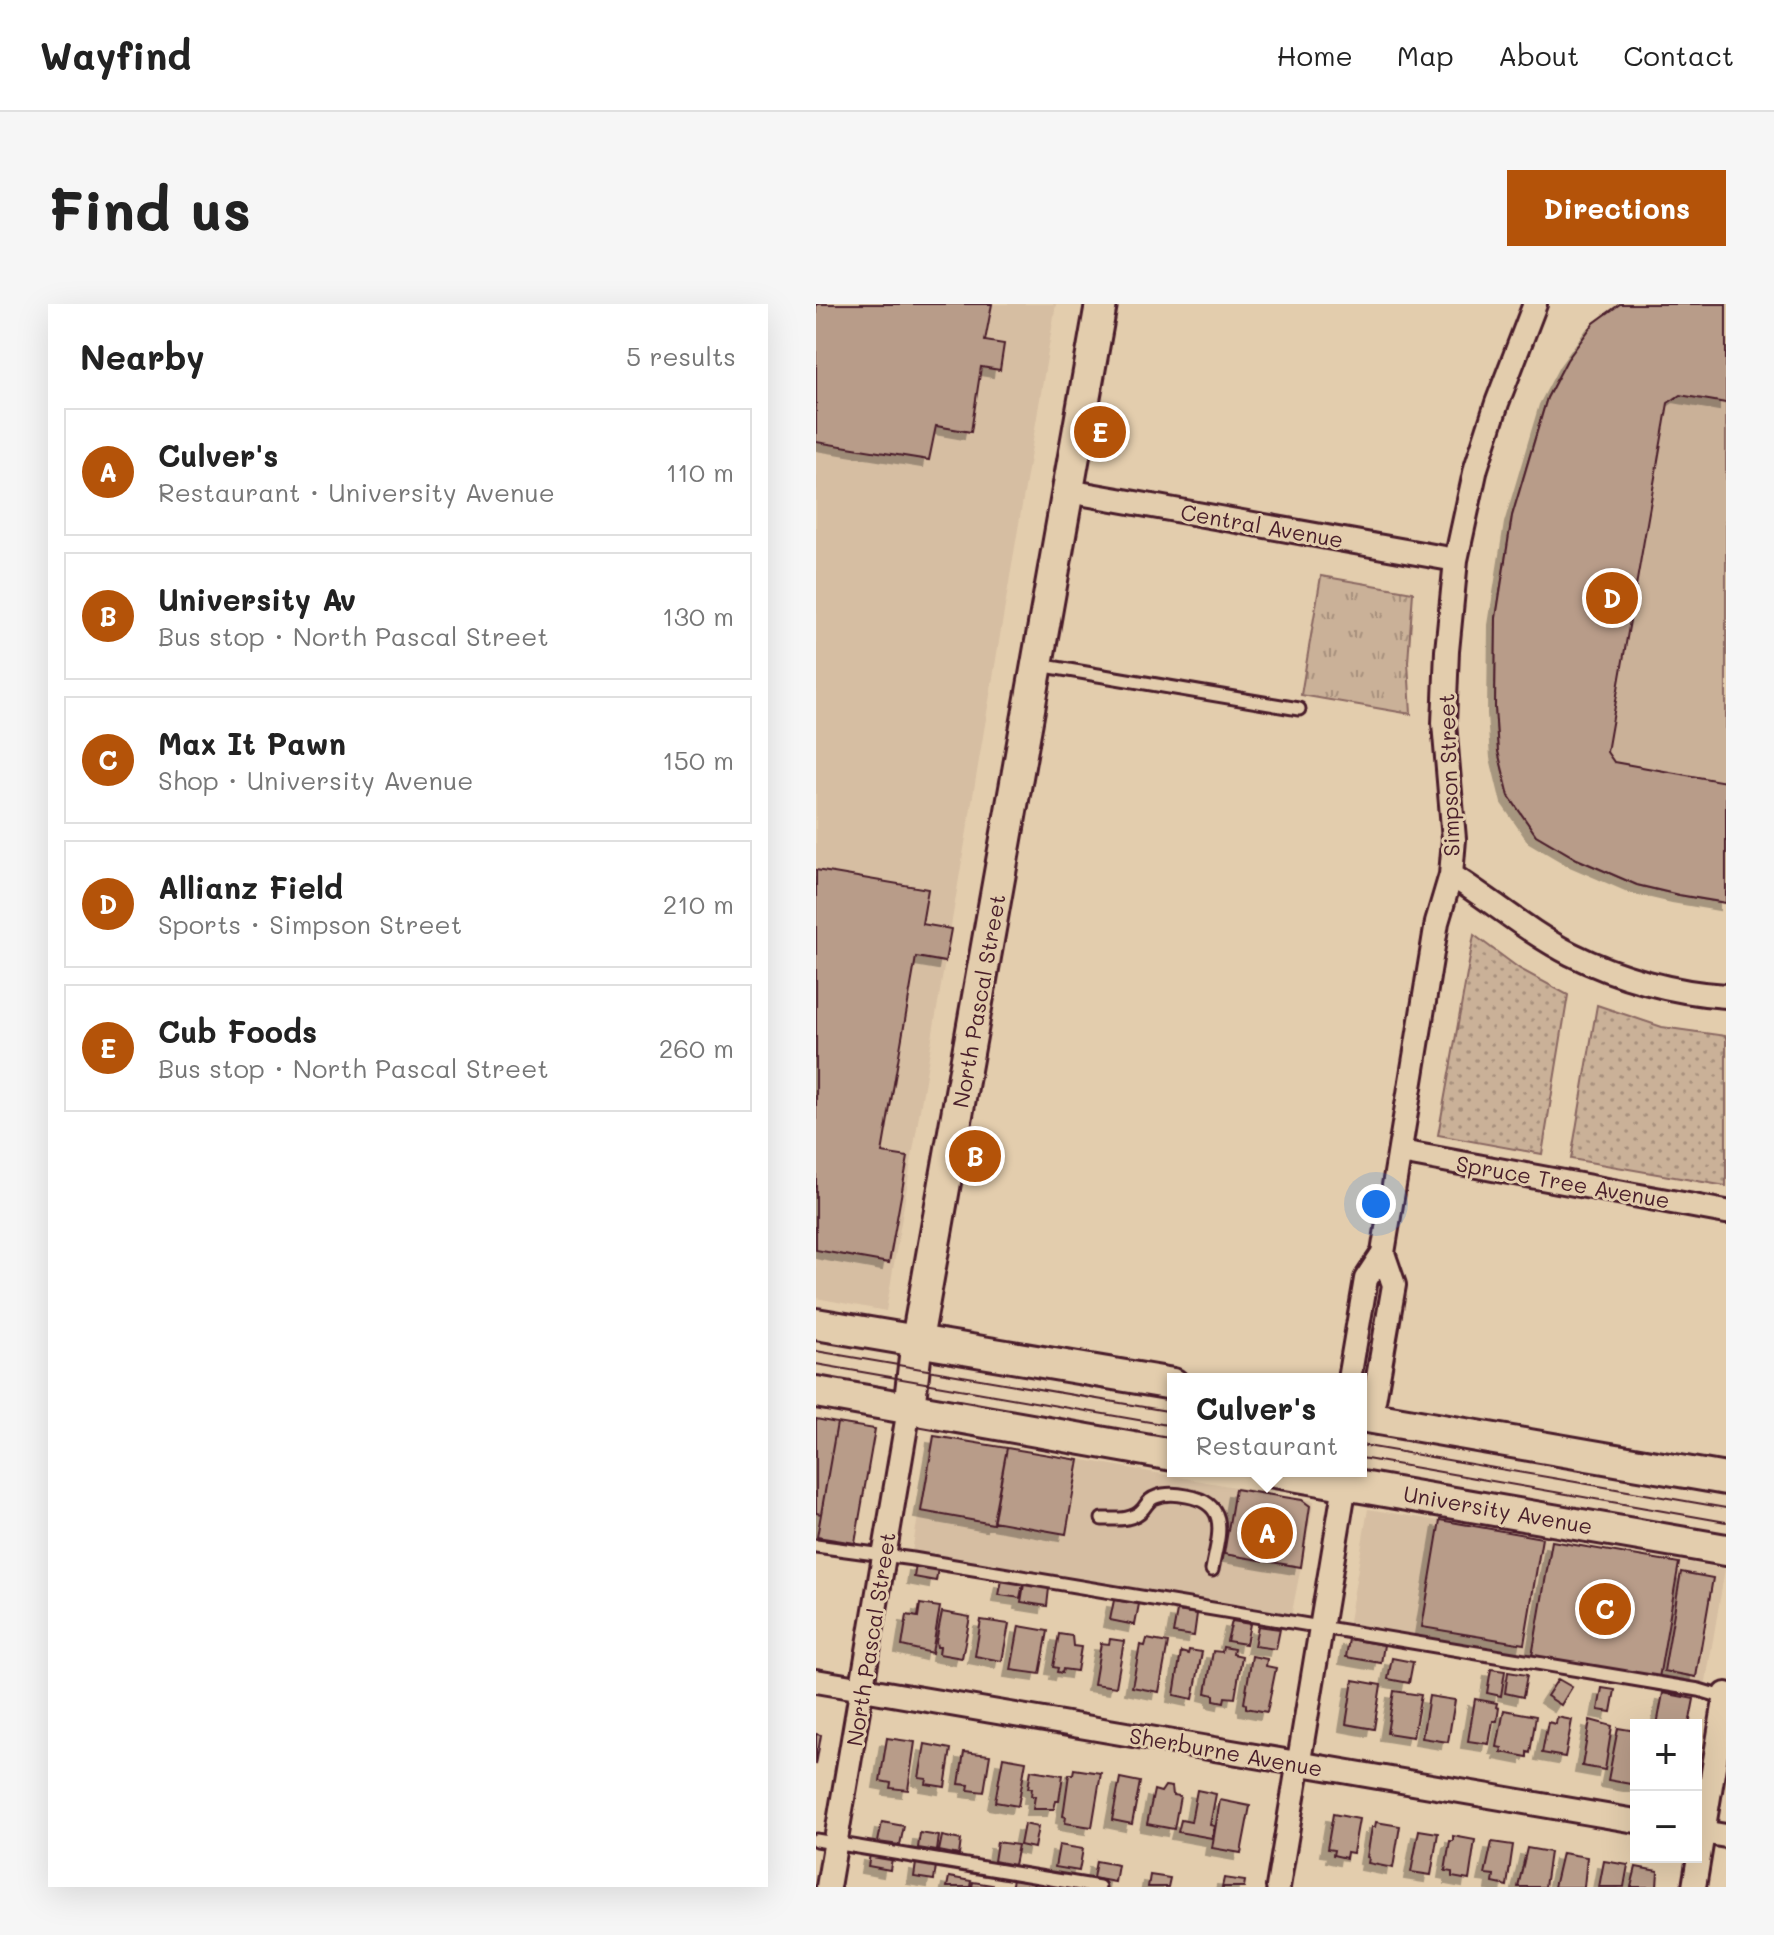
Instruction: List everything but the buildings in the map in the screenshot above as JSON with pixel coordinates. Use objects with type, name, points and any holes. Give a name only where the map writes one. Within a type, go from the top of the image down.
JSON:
[{"type":"main road","name":"North Pascal Street","points":[[909,1409],[917,1340],[1101,304]]},
{"type":"main road","points":[[816,1324],[1167,1383]]},
{"type":"main road","points":[[816,1392],[1167,1454]]},
{"type":"main road","points":[[1367,1417],[1726,1479]]},
{"type":"main road","name":"University Avenue","points":[[1304,1477],[1726,1550]]},
{"type":"street","name":"Simpson Street","points":[[1350,1373],[1366,1279],[1383,1253],[1437,922],[1451,875],[1453,815],[1444,723],[1456,560],[1476,468],[1535,304]]},
{"type":"street","name":"Central Avenue","points":[[1068,491],[1456,560]]},
{"type":"street","points":[[1451,875],[1484,895],[1520,923],[1602,968],[1695,994],[1726,996]]},
{"type":"street","name":"Spruce Tree Avenue","points":[[1401,1152],[1726,1212]]},
{"type":"street","name":"Simpson Street","points":[[1367,1412],[1394,1285],[1383,1253]]},
{"type":"street","name":"North Pascal Street","points":[[828,1887],[826,1842],[862,1689],[909,1409]]},
{"type":"street","points":[[1278,1887],[1345,1484]]},
{"type":"street","name":"Sherburne Avenue","points":[[816,1681],[1630,1820]]},
{"type":"street","points":[[1702,1816],[1726,1696]]},
{"type":"street","points":[[1702,1832],[1726,1836]]},
{"type":"street","points":[[1694,1887],[1696,1863]]},
{"type":"lane","points":[[1037,664],[1299,709]]},
{"type":"lane","points":[[1102,1519],[1119,1520],[1135,1516],[1158,1496],[1181,1495],[1201,1499],[1212,1506],[1220,1527],[1212,1570]]},
{"type":"lane","points":[[816,1546],[1321,1626],[1726,1696]]},
{"type":"lane","points":[[826,1842],[1099,1887]]},
{"type":"shaded area","points":[[816,304],[1056,304],[886,1311],[816,1298]]},
{"type":"shaded area","points":[[932,1433],[1314,1501],[1291,1617],[912,1552]]},
{"type":"shaded area","points":[[1368,1509],[1725,1569],[1705,1687],[1348,1627]]},
{"type":"green space","points":[[1620,304],[1726,304],[1726,903],[1637,885],[1577,859],[1536,835],[1509,796],[1498,751],[1496,618],[1512,516],[1547,398],[1567,360],[1594,323]]},
{"type":"green space","points":[[1321,576],[1413,592],[1408,662],[1411,714],[1301,695]]},
{"type":"green space","points":[[1474,935],[1520,969],[1568,995],[1542,1154],[1438,1135]]},
{"type":"green space","points":[[1597,1005],[1662,1027],[1726,1036],[1726,1186],[1571,1159]]},
{"type":"tram line","points":[[816,1351],[1167,1411]]},
{"type":"tram line","points":[[816,1364],[1167,1425]]},
{"type":"tram line","points":[[1367,1446],[1726,1508]]},
{"type":"tram line","points":[[1367,1459],[1726,1522]]},
{"type":"place","name":"Cub Foods","points":[[1100,432]]},
{"type":"place","name":"Allianz Field","points":[[1612,598]]},
{"type":"place","name":"University Av","points":[[975,1156]]},
{"type":"place","name":"Culver's","points":[[1267,1533]]},
{"type":"place","name":"Max It Pawn","points":[[1605,1609]]}]
